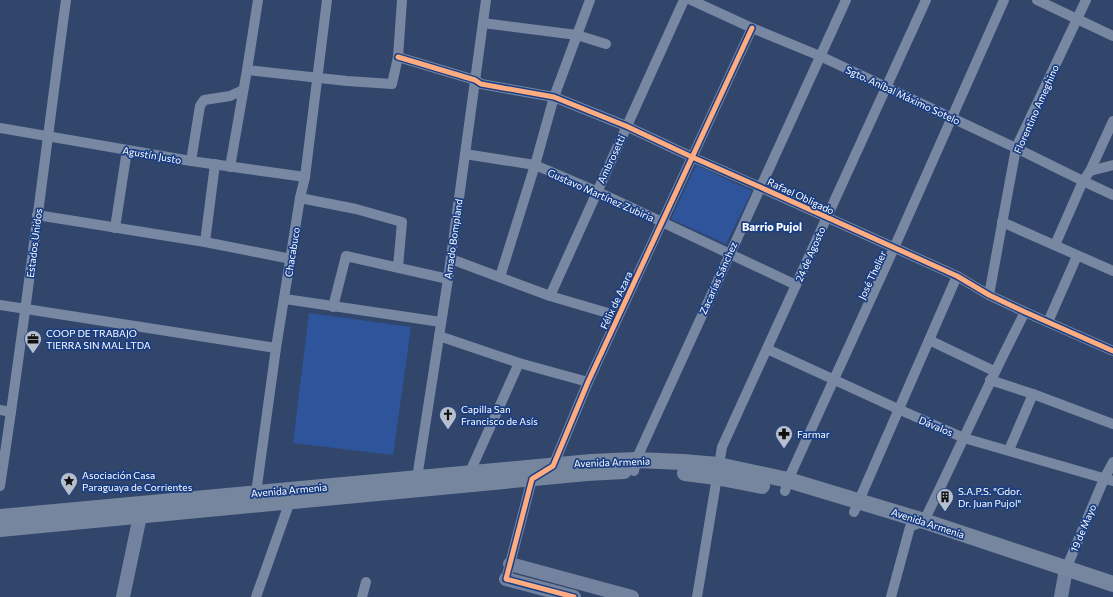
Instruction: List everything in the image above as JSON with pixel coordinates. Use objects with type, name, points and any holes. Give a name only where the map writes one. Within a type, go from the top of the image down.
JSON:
[{"type":"main road","name":"Avenida Armenia","points":[[0,517],[139,510],[470,479],[553,466],[591,462],[635,465],[682,473],[717,471],[786,486],[917,524],[1065,574],[1113,594]]},
{"type":"main road","name":"Avenida Armenia","points":[[470,479],[532,479],[587,473],[635,465]]},
{"type":"main road","name":"Avenida Armenia","points":[[0,529],[139,510]]},
{"type":"main road","name":"Avenida Armenia","points":[[1065,574],[1113,584]]},
{"type":"street","name":"Estados Unidos","points":[[0,486],[12,412],[66,0]]},
{"type":"street","points":[[230,167],[258,0]]},
{"type":"street","name":"Chacabuco","points":[[257,499],[276,348],[300,198],[305,177],[327,0]]},
{"type":"street","points":[[247,70],[347,81],[392,84],[398,57],[402,0]]},
{"type":"street","name":"Amado Bompland","points":[[418,484],[451,259],[486,0]]},
{"type":"street","points":[[500,277],[535,165],[554,97],[590,0]]},
{"type":"street","name":"Ambrosetti","points":[[550,296],[684,0]]},
{"type":"street","name":"Sgto. Aníbal Máximo Sotelo","points":[[691,0],[752,28],[820,56],[1113,195]]},
{"type":"street","name":"Zacarías Sánchez","points":[[635,465],[846,0]]},
{"type":"street","name":"24 de Agosto","points":[[697,597],[722,447],[926,0]]},
{"type":"street","name":"José Thelier","points":[[786,486],[1004,0]]},
{"type":"street","points":[[1037,0],[1113,36]]},
{"type":"street","name":"Florentino Ameghino","points":[[989,295],[1016,148],[1086,0]]},
{"type":"street","points":[[483,23],[577,35],[606,44]]},
{"type":"street","name":"Félix de Azara","points":[[553,466],[588,382],[663,223],[752,28]]},
{"type":"street","points":[[398,57],[475,80]]},
{"type":"street","name":"Rafael Obligado","points":[[475,80],[481,84],[554,97],[626,126],[957,276],[989,295],[1113,351]]},
{"type":"street","points":[[191,161],[200,106],[204,100],[230,96],[243,90]]},
{"type":"street","points":[[1055,245],[1083,181],[1090,171],[1113,121]]},
{"type":"street","name":"Agustín Justo","points":[[0,128],[191,161],[305,177]]},
{"type":"street","points":[[115,228],[127,150]]},
{"type":"street","name":"Gustavo Martínez Zubiria","points":[[465,154],[535,165],[730,253],[796,285]]},
{"type":"street","points":[[205,242],[215,164]]},
{"type":"street","points":[[1090,171],[1113,165]]},
{"type":"street","points":[[300,198],[356,209],[402,222],[398,267]]},
{"type":"street","points":[[37,216],[205,242],[291,259]]},
{"type":"street","points":[[1002,222],[1113,271]]},
{"type":"street","points":[[332,307],[346,256],[448,279]]},
{"type":"street","points":[[1048,322],[1077,256]]},
{"type":"street","points":[[451,259],[550,296],[618,316]]},
{"type":"street","points":[[856,507],[957,276]]},
{"type":"street","points":[[285,299],[441,322]]},
{"type":"street","points":[[0,305],[276,348]]},
{"type":"street","points":[[891,597],[917,524],[964,438],[992,376],[1025,312]]},
{"type":"street","points":[[439,336],[520,363],[588,382]]},
{"type":"street","points":[[929,340],[992,376],[1033,394],[1113,424]]},
{"type":"street","name":"Dávalos","points":[[767,348],[964,438],[1108,480]]},
{"type":"street","points":[[470,479],[520,363]]},
{"type":"street","points":[[1009,450],[1033,394]]},
{"type":"street","points":[[0,410],[12,412]]},
{"type":"street","name":"19 de Mayo","points":[[1061,597],[1065,574],[1108,480],[1113,462]]},
{"type":"street","points":[[553,466],[532,479],[506,579],[574,597]]},
{"type":"street","points":[[256,597],[289,496]]},
{"type":"street","points":[[123,597],[139,510]]},
{"type":"street","points":[[510,564],[632,597]]},
{"type":"street","points":[[362,597],[366,582]]},
{"type":"shaded area","points":[[696,165],[752,191],[726,244],[671,219]]},
{"type":"shaded area","points":[[309,313],[411,327],[393,455],[293,443]]},
{"type":"cycle path","points":[[574,597],[506,579],[532,479],[553,466],[588,382],[752,28]]},
{"type":"cycle path","points":[[398,57],[475,80],[481,84],[554,97],[626,126],[957,276],[989,295],[1113,351]]},
{"type":"place","name":"COOP DE TRABAJO TIERRA SIN MAL LTDA","points":[[33,354]]},
{"type":"place","name":"Capilla San Francisco de Asís","points":[[448,430]]},
{"type":"place","name":"Farmar","points":[[784,449]]},
{"type":"place","name":"Asociación Casa Paraguaya de Corrientes","points":[[69,496]]},
{"type":"place","name":"S.A.P.S. \"Gdor. Dr. Juan Pujol\"","points":[[945,512]]},
{"type":"district","name":"Barrio Pujol","points":[[772,226]]}]
